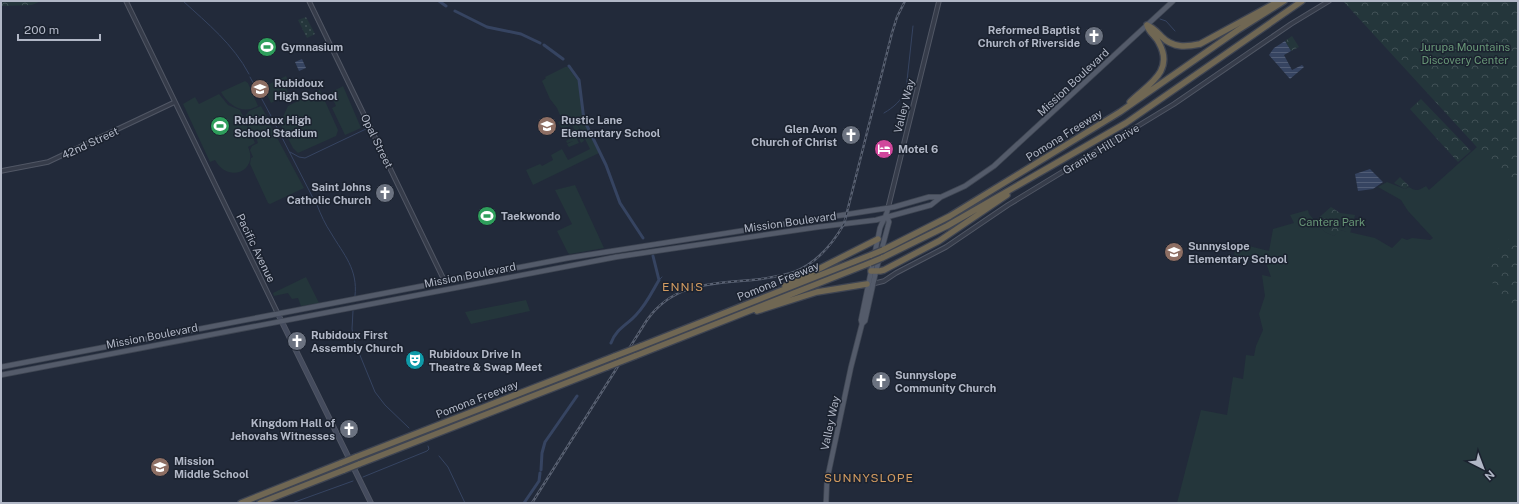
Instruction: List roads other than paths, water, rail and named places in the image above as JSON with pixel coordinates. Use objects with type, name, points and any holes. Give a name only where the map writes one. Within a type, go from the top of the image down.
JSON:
[{"type":"highway","points":[[1147,25],[1153,27],[1163,38],[1173,45],[1189,47],[1200,44],[1279,1]]},
{"type":"highway","name":"Pomona Freeway","points":[[241,503],[883,250],[950,216],[1120,112],[1238,30],[1284,1]]},
{"type":"highway","name":"Pomona Freeway","points":[[260,503],[882,258],[947,226],[1126,122],[1302,1]]},
{"type":"highway","points":[[1120,112],[1161,73],[1163,66],[1163,54],[1159,42],[1149,31],[1147,25]]},
{"type":"highway","points":[[873,271],[884,270],[935,244],[1033,177]]},
{"type":"highway","points":[[745,305],[878,240]]},
{"type":"highway","points":[[745,313],[760,311],[817,292],[870,284]]},
{"type":"main road","name":"Mission Boulevard","points":[[1,375],[648,251],[876,220],[931,205],[941,197],[964,186],[994,166],[1173,1]]},
{"type":"main road","name":"Mission Boulevard","points":[[1,368],[568,258],[888,208],[929,197],[941,197]]},
{"type":"main road","name":"Valley Way","points":[[873,271],[889,222],[887,216],[888,208]]},
{"type":"main road","name":"Valley Way","points":[[826,503],[827,480],[851,367],[862,324],[861,320],[873,271],[882,222],[887,216]]},
{"type":"main road","points":[[648,245],[648,251]]},
{"type":"main road","name":"Pacific Avenue","points":[[278,314],[371,503]]},
{"type":"street","name":"Pacific Avenue","points":[[126,1],[278,314]]},
{"type":"street","name":"Opal Street","points":[[309,1],[445,282]]},
{"type":"street","name":"Valley Way","points":[[888,208],[939,1]]},
{"type":"street","name":"Granite Hill Drive","points":[[870,284],[884,281],[896,273],[946,247],[1008,205],[1174,104],[1291,24],[1329,1]]},
{"type":"street","name":"42nd Street","points":[[1,171],[48,162],[175,102]]},
{"type":"water","points":[[1285,41],[1291,51],[1284,55],[1292,70],[1302,65],[1304,67],[1290,79],[1269,55],[1274,48]]},
{"type":"water","points":[[302,59],[306,68],[299,71],[295,62]]},
{"type":"water","points":[[1370,169],[1383,182],[1373,189],[1358,191],[1355,174]]},
{"type":"waterway","points":[[183,1],[211,26],[228,44],[243,63],[249,74]]},
{"type":"waterway","points":[[439,1],[446,6]]},
{"type":"waterway","points":[[455,11],[487,27],[521,34],[540,43]]},
{"type":"waterway","points":[[1160,19],[1166,21],[1175,31]]},
{"type":"waterway","points":[[884,113],[897,103],[906,90],[913,26]]},
{"type":"waterway","points":[[544,45],[563,59]]},
{"type":"waterway","points":[[569,66],[579,80],[584,120],[606,165],[620,203],[643,238]]},
{"type":"waterway","points":[[250,77],[271,116]]},
{"type":"waterway","points":[[272,118],[314,200]]},
{"type":"waterway","points":[[290,152],[299,157],[305,158],[366,129]]},
{"type":"waterway","points":[[317,205],[325,223],[345,255],[352,270],[355,296]]},
{"type":"waterway","points":[[611,343],[616,334],[640,311],[659,280],[653,256]]},
{"type":"waterway","points":[[659,280],[662,277]]},
{"type":"waterway","points":[[353,311],[352,329],[355,343],[375,392],[385,405],[409,428]]},
{"type":"waterway","points":[[541,470],[542,453],[545,442],[577,396]]},
{"type":"waterway","points":[[363,477],[427,451],[429,449],[428,446]]},
{"type":"waterway","points":[[439,456],[448,467],[465,503]]},
{"type":"waterway","points":[[524,503],[539,481],[540,473]]},
{"type":"waterway","points":[[292,503],[353,481]]},
{"type":"railway","points":[[532,503],[647,320],[658,307],[671,297],[698,286],[761,279],[794,272],[810,264],[829,246],[844,224],[892,33],[897,17],[905,1]]},
{"type":"place","name":"Reformed Baptist Church of Riverside","points":[[1094,36]]},
{"type":"place","name":"Gymnasium","points":[[267,47]]},
{"type":"place","name":"Rubidoux High School","points":[[260,89]]},
{"type":"place","name":"Rubidoux High School Stadium","points":[[220,126]]},
{"type":"place","name":"Rustic Lane Elementary School","points":[[547,126]]},
{"type":"place","name":"Glen Avon Church of Christ","points":[[851,135]]},
{"type":"place","name":"Motel 6","points":[[884,149]]},
{"type":"place","name":"Saint Johns Catholic Church","points":[[385,193]]},
{"type":"place","name":"Taekwondo","points":[[487,216]]},
{"type":"place","name":"Sunnyslope Elementary School","points":[[1174,252]]},
{"type":"place","name":"Rubidoux First Assembly Church","points":[[297,341]]},
{"type":"place","name":"Rubidoux Drive In Theatre & Swap Meet","points":[[415,360]]},
{"type":"place","name":"Sunnyslope Community Church","points":[[881,381]]},
{"type":"place","name":"Kingdom Hall of Jehovahs Witnesses","points":[[349,429]]},
{"type":"place","name":"Mission Middle School","points":[[160,467]]},
{"type":"district","name":"ENNIS","points":[[683,287]]},
{"type":"district","name":"SUNNYSLOPE","points":[[869,478]]},
{"type":"park label","name":"Jurupa Mountains Discovery Center","points":[[1465,53]]},
{"type":"park label","name":"Cantera Park","points":[[1332,222]]}]
